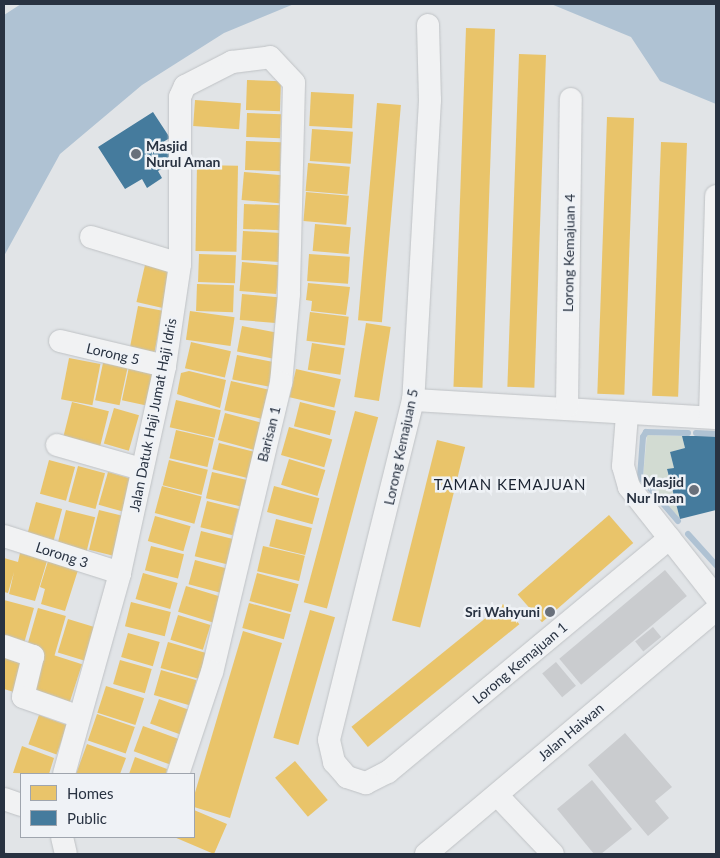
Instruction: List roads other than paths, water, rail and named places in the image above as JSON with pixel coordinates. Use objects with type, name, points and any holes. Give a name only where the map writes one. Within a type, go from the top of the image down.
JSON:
[{"type":"street","name":"Lorong Kemajuan 5","points":[[366,784],[347,777],[334,762],[329,740],[413,400],[430,100],[428,25]]},
{"type":"street","name":"Jalan Datuk Haji Jumat Haji Idris","points":[[64,773],[77,716],[120,573],[165,366],[180,264],[180,97],[185,86],[252,57],[270,57],[294,83]]},
{"type":"street","name":"Barisan 1","points":[[178,773],[212,672],[281,383],[289,294],[294,83]]},
{"type":"street","name":"Lorong Kemajuan 4","points":[[567,406],[571,99]]},
{"type":"street","points":[[413,400],[567,406],[627,415],[713,418],[716,196]]},
{"type":"street","points":[[91,238],[180,264]]},
{"type":"street","name":"Lorong 5","points":[[60,341],[165,366]]},
{"type":"street","points":[[627,415],[623,466],[629,488],[716,597]]},
{"type":"street","points":[[57,445],[142,469]]},
{"type":"street","name":"Lorong 3","points":[[4,536],[120,573]]},
{"type":"street","name":"Lorong Kemajuan 1","points":[[366,784],[388,772],[670,538]]},
{"type":"street","name":"Jalan Haiwan","points":[[426,854],[716,610]]},
{"type":"street","points":[[4,646],[33,656],[23,696],[77,716]]},
{"type":"street","points":[[497,795],[553,854]]},
{"type":"street","points":[[4,799],[20,805]]},
{"type":"street","points":[[62,838],[66,854]]},
{"type":"water","points":[[21,4],[294,4],[224,33],[142,85],[60,154],[4,256],[4,15]]},
{"type":"water","points":[[551,4],[716,4],[716,104],[660,81],[631,37]]},
{"type":"waterway","points":[[678,521],[640,477],[643,437],[646,432],[688,433]]},
{"type":"waterway","points":[[696,433],[716,434]]},
{"type":"waterway","points":[[688,534],[716,565]]},
{"type":"place","name":"Masjid Nurul Aman","points":[[136,154]]},
{"type":"place","name":"Masjid Nur Iman","points":[[694,490]]},
{"type":"place","name":"Sri Wahyuni","points":[[550,612]]},
{"type":"district","name":"TAMAN KEMAJUAN","points":[[510,485]]}]
